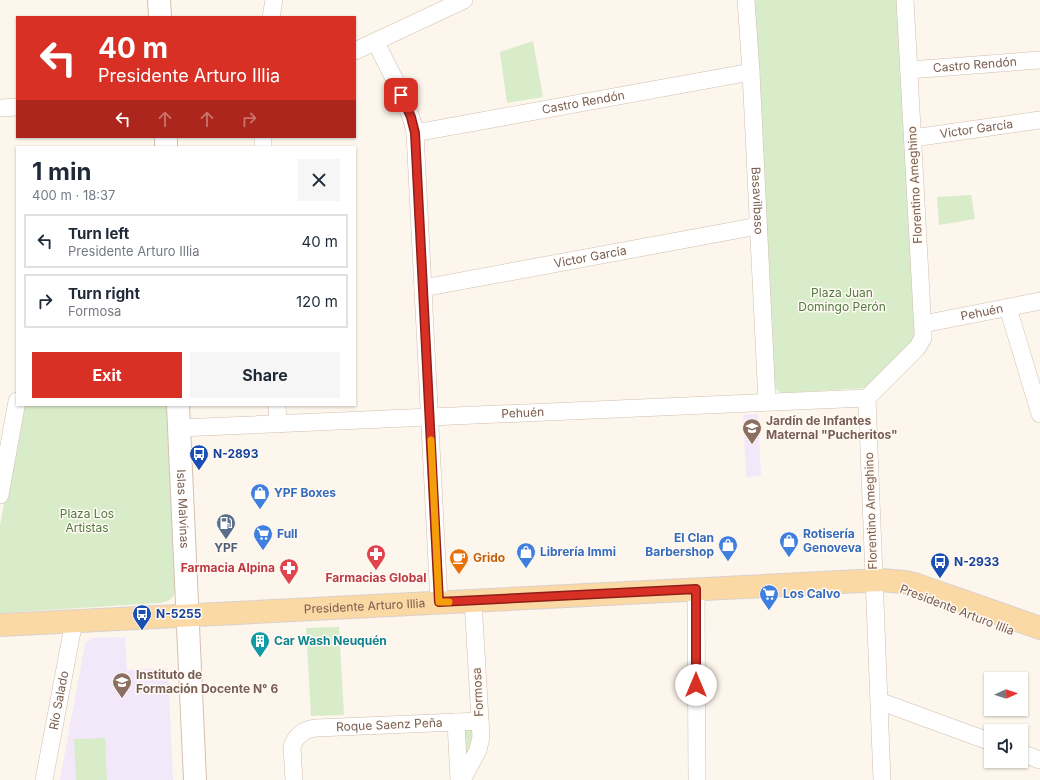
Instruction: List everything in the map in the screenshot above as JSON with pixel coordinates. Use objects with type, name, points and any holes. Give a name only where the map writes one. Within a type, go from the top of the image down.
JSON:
[{"type":"main road","points":[[159,0],[160,16]]},
{"type":"main road","name":"Islas Malvinas","points":[[178,406],[194,780]]},
{"type":"main road","name":"Presidente Arturo Illia","points":[[873,580],[895,586],[1002,628],[1040,641]]},
{"type":"main road","name":"Presidente Arturo Illia","points":[[0,625],[873,580],[911,584],[1040,628]]},
{"type":"street","points":[[271,16],[274,0]]},
{"type":"street","points":[[356,51],[464,0]]},
{"type":"street","name":"Basavilbaso","points":[[746,0],[751,72],[767,402]]},
{"type":"street","name":"Florentino Ameghino","points":[[882,780],[867,398],[920,344],[923,324],[905,0]]},
{"type":"street","points":[[376,42],[407,108],[415,133],[439,602]]},
{"type":"street","name":"Castro Rendón","points":[[909,70],[1040,60]]},
{"type":"street","name":"Castro Rendón","points":[[415,133],[751,72]]},
{"type":"street","points":[[0,108],[16,107]]},
{"type":"street","name":"Victor García","points":[[913,138],[1040,120]]},
{"type":"street","name":"Victor García","points":[[423,288],[758,226]]},
{"type":"street","name":"Pehuén","points":[[923,324],[1040,301]]},
{"type":"street","points":[[1008,308],[1040,414]]},
{"type":"street","name":"Pehuén","points":[[179,428],[867,398]]},
{"type":"street","points":[[0,495],[16,406]]},
{"type":"street","points":[[277,406],[278,424]]},
{"type":"street","points":[[696,589],[697,780]]},
{"type":"street","name":"Formosa","points":[[460,780],[479,746],[481,736],[473,601]]},
{"type":"street","name":"Río Salado","points":[[44,780],[74,621]]},
{"type":"street","points":[[879,701],[984,739]]},
{"type":"street","name":"Roque Saenz Peña","points":[[294,780],[292,747],[299,734],[307,729],[480,721]]},
{"type":"street","name":"Formosa","points":[[456,722],[460,780]]},
{"type":"street","points":[[1028,756],[1040,760]]},
{"type":"shaded area","name":"Jardín de Infantes Maternal \"Pucheritos\"","points":[[758,414],[761,476],[746,477],[743,415]]},
{"type":"shaded area","name":"Instituto de Formación Docente N° 6","points":[[125,637],[127,670],[168,668],[173,780],[60,780],[85,644],[92,638]]},
{"type":"green space","name":"Plaza Juan Domingo Perón","points":[[753,0],[897,0],[916,338],[866,388],[782,393],[777,390],[774,385]]},
{"type":"green space","points":[[533,41],[543,97],[507,103],[500,52]]},
{"type":"green space","points":[[971,195],[975,219],[939,225],[937,197]]},
{"type":"green space","name":"Plaza Los Artistas","points":[[22,406],[168,406],[176,591],[170,600],[160,603],[0,613],[0,525]]},
{"type":"green space","points":[[339,627],[344,715],[311,716],[306,628]]},
{"type":"green space","points":[[471,728],[477,735],[466,754],[464,731],[465,729]]},
{"type":"green space","points":[[105,738],[107,780],[76,780],[74,739]]},
{"type":"slow traffic","points":[[431,440],[439,602],[449,602]]},
{"type":"place","name":"Jardín de Infantes Maternal \"Pucheritos\"","points":[[752,445]]},
{"type":"place","name":"N-2893","points":[[199,471]]},
{"type":"place","name":"YPF Boxes","points":[[260,510]]},
{"type":"place","name":"YPF","points":[[226,540]]},
{"type":"place","name":"Full","points":[[263,551]]},
{"type":"place","name":"Rotisería Genoveva","points":[[789,558]]},
{"type":"place","name":"El Clan Barbershop","points":[[728,562]]},
{"type":"place","name":"Librería Immi","points":[[526,569]]},
{"type":"place","name":"Farmacias Global","points":[[376,571]]},
{"type":"place","name":"Grido","points":[[459,575]]},
{"type":"place","name":"N-2933","points":[[940,579]]},
{"type":"place","name":"Farmacia Alpina","points":[[289,585]]},
{"type":"place","name":"Los Calvo","points":[[769,611]]},
{"type":"place","name":"N-5255","points":[[142,631]]},
{"type":"place","name":"Car Wash Neuquén","points":[[260,658]]},
{"type":"place","name":"Instituto de Formación Docente N° 6","points":[[122,699]]},
{"type":"route","points":[[401,95],[411,117],[415,133],[439,602],[696,589],[696,685]]}]
